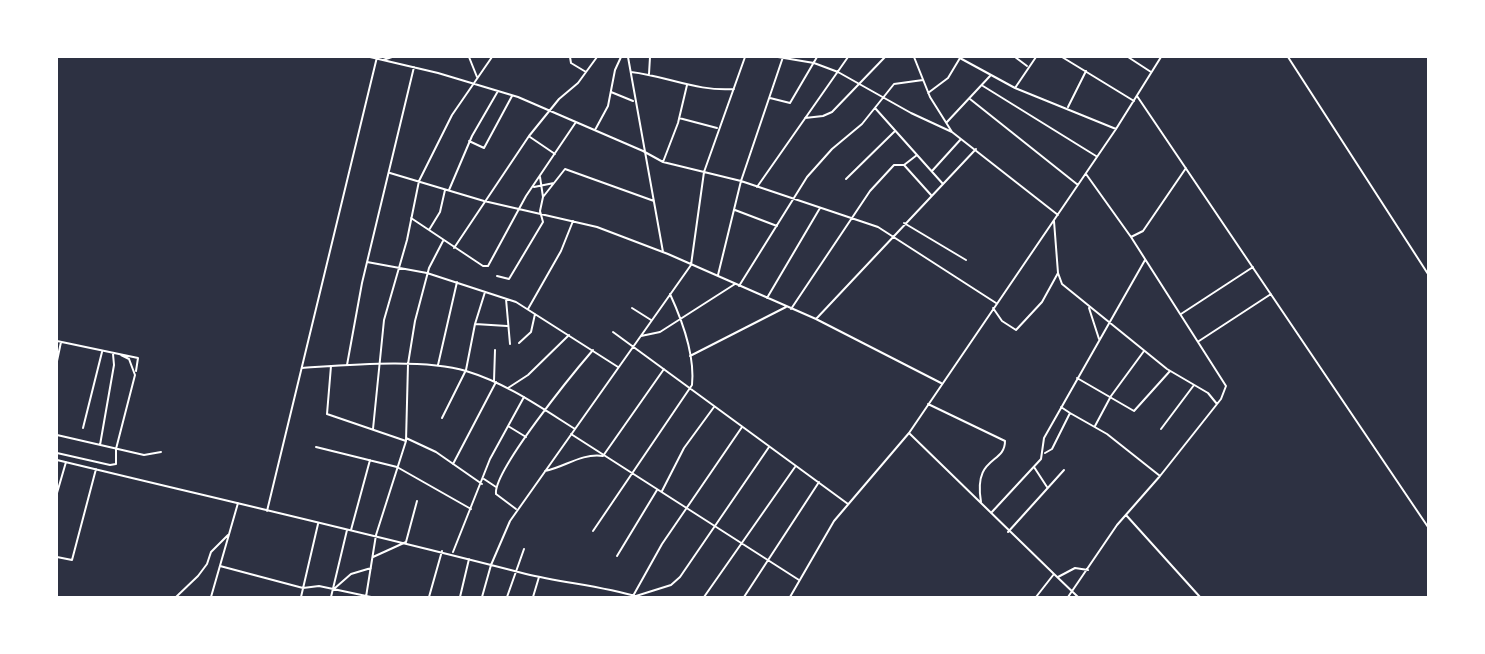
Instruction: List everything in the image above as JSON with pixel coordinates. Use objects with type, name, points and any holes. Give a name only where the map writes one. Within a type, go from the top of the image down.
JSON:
[{"type":"street","points":[[370,57],[512,95],[643,151],[663,162],[741,182],[882,229],[996,303]]},
{"type":"street","points":[[383,60],[392,57]]},
{"type":"street","points":[[469,57],[477,78]]},
{"type":"street","points":[[373,429],[387,305],[419,181],[452,115],[492,57]]},
{"type":"street","points":[[570,57],[571,63],[586,72]]},
{"type":"street","points":[[454,248],[529,136],[549,110],[578,83],[597,57]]},
{"type":"street","points":[[595,130],[608,106],[615,70],[621,57],[628,59],[663,252]]},
{"type":"street","points":[[649,74],[650,57]]},
{"type":"street","points":[[482,597],[491,565],[517,510],[691,264],[704,172],[745,57]]},
{"type":"street","points":[[778,57],[814,63],[838,72],[883,98],[952,132],[1058,215]]},
{"type":"street","points":[[770,98],[790,103],[818,57]]},
{"type":"street","points":[[757,187],[848,57]]},
{"type":"street","points":[[805,118],[828,114],[885,57]]},
{"type":"street","points":[[914,57],[928,93],[952,132]]},
{"type":"street","points":[[1015,57],[1028,67]]},
{"type":"street","points":[[1015,88],[1036,57]]},
{"type":"street","points":[[1062,57],[1134,102]]},
{"type":"street","points":[[1128,57],[1151,72]]},
{"type":"street","points":[[790,597],[834,521],[909,433],[1116,129],[1161,57]]},
{"type":"street","points":[[1288,57],[1428,274]]},
{"type":"street","points":[[267,511],[377,58]]},
{"type":"street","points":[[717,277],[741,182],[783,58]]},
{"type":"street","points":[[928,93],[948,78],[959,58],[1015,88],[1068,107],[1116,129]]},
{"type":"street","points":[[347,365],[367,262],[414,67]]},
{"type":"street","points":[[1068,107],[1086,70]]},
{"type":"street","points":[[631,72],[649,74],[703,89],[734,89]]},
{"type":"street","points":[[947,123],[990,76]]},
{"type":"street","points":[[739,286],[792,199],[820,162],[875,108],[894,84],[923,80]]},
{"type":"street","points":[[663,162],[680,118],[687,85]]},
{"type":"street","points":[[983,86],[1096,156]]},
{"type":"street","points":[[429,230],[440,212],[447,190],[469,141],[498,91]]},
{"type":"street","points":[[611,92],[617,97],[634,101]]},
{"type":"street","points":[[469,141],[484,148],[512,95]]},
{"type":"street","points":[[1137,96],[1428,527]]},
{"type":"street","points":[[970,99],[1078,185]]},
{"type":"street","points":[[875,108],[943,184]]},
{"type":"street","points":[[680,118],[718,129]]},
{"type":"street","points":[[411,218],[454,248],[483,266],[488,266],[519,210],[576,122]]},
{"type":"street","points":[[846,179],[895,131]]},
{"type":"street","points":[[529,136],[555,154]]},
{"type":"street","points":[[932,171],[961,139]]},
{"type":"street","points":[[816,320],[904,223],[976,149]]},
{"type":"street","points":[[791,309],[880,178],[894,165],[904,165],[917,154]]},
{"type":"street","points":[[904,165],[932,196]]},
{"type":"street","points":[[1131,237],[1143,231],[1186,168]]},
{"type":"street","points":[[543,197],[567,169],[654,201]]},
{"type":"street","points":[[390,173],[484,201],[597,227],[663,252],[816,320],[941,383]]},
{"type":"street","points":[[1068,597],[1084,577],[1111,533],[1218,404],[1226,386],[1131,237],[1085,173]]},
{"type":"street","points":[[497,276],[507,279],[513,274],[541,225],[543,197],[540,177]]},
{"type":"street","points":[[533,188],[554,183]]},
{"type":"street","points":[[767,298],[820,208]]},
{"type":"street","points":[[735,210],[777,226]]},
{"type":"street","points":[[1054,220],[1058,273],[1062,284],[1144,351],[1210,395],[1218,404]]},
{"type":"street","points":[[528,309],[561,252],[573,221]]},
{"type":"street","points":[[904,223],[966,260]]},
{"type":"street","points":[[366,596],[376,535],[406,439],[408,364],[427,273],[443,241]]},
{"type":"street","points":[[992,513],[1034,467],[1043,453],[1044,438],[1145,260]]},
{"type":"street","points":[[367,262],[427,273],[506,299],[528,309],[618,367]]},
{"type":"street","points":[[1181,314],[1253,267]]},
{"type":"street","points":[[993,308],[1002,321],[1016,330],[1042,302],[1058,273]]},
{"type":"street","points":[[438,366],[457,282]]},
{"type":"street","points":[[640,336],[660,332],[735,284]]},
{"type":"street","points":[[442,418],[466,370],[475,324],[485,292]]},
{"type":"street","points":[[593,531],[690,389],[692,379],[690,356],[681,317],[670,294]]},
{"type":"street","points":[[1199,341],[1271,294]]},
{"type":"street","points":[[506,299],[510,344]]},
{"type":"street","points":[[690,356],[786,307]]},
{"type":"street","points":[[632,308],[651,320]]},
{"type":"street","points":[[1089,308],[1099,339]]},
{"type":"street","points":[[519,343],[531,332],[535,314]]},
{"type":"street","points":[[475,324],[507,326]]},
{"type":"street","points":[[613,332],[849,505]]},
{"type":"street","points":[[508,388],[528,375],[569,335]]},
{"type":"street","points":[[57,340],[102,352],[138,358],[116,449],[117,461],[110,465],[57,453]]},
{"type":"street","points":[[57,361],[62,342]]},
{"type":"street","points":[[453,464],[495,382],[495,350]]},
{"type":"street","points":[[517,510],[496,494],[496,487],[526,437],[592,350]]},
{"type":"street","points":[[1095,427],[1111,396],[1144,351]]},
{"type":"street","points":[[83,428],[102,352]]},
{"type":"street","points":[[100,445],[114,365],[112,354]]},
{"type":"street","points":[[121,355],[129,359],[135,375]]},
{"type":"street","points":[[302,368],[408,364],[466,370],[508,388],[575,429]]},
{"type":"street","points":[[332,366],[327,414],[406,439],[453,464],[482,484]]},
{"type":"street","points":[[603,456],[664,369]]},
{"type":"street","points":[[1077,378],[1136,411],[1170,370]]},
{"type":"street","points":[[1161,429],[1194,385]]},
{"type":"street","points":[[453,553],[483,478],[524,397]]},
{"type":"street","points":[[927,404],[1005,441],[1003,450],[983,469],[979,478],[981,502]]},
{"type":"street","points":[[617,556],[684,448],[714,407]]},
{"type":"street","points":[[1061,407],[1095,427],[1160,476]]},
{"type":"street","points":[[1043,453],[1052,449],[1070,413]]},
{"type":"street","points":[[508,426],[526,437]]},
{"type":"street","points":[[636,596],[662,544],[742,427]]},
{"type":"street","points":[[909,433],[981,502],[1008,532],[1078,597]]},
{"type":"street","points":[[571,434],[630,474],[800,580]]},
{"type":"street","points":[[57,435],[150,456],[160,452]]},
{"type":"street","points":[[316,447],[397,467],[471,509]]},
{"type":"street","points":[[57,460],[453,553],[516,571],[636,596],[667,587],[677,581],[769,447]]},
{"type":"street","points":[[544,471],[562,467],[581,457],[603,456]]},
{"type":"street","points":[[332,597],[370,460]]},
{"type":"street","points":[[57,493],[66,462]]},
{"type":"street","points":[[704,597],[796,466]]},
{"type":"street","points":[[1034,467],[1047,487]]},
{"type":"street","points":[[57,557],[72,560],[96,469]]},
{"type":"street","points":[[1008,532],[1064,470]]},
{"type":"street","points":[[483,478],[496,487]]},
{"type":"street","points":[[744,597],[819,482]]},
{"type":"street","points":[[406,542],[417,501]]},
{"type":"street","points":[[212,597],[238,503]]},
{"type":"street","points":[[1126,515],[1200,597]]},
{"type":"street","points":[[301,597],[318,523]]},
{"type":"street","points":[[176,597],[198,576],[207,564],[211,552],[230,533]]},
{"type":"street","points":[[372,557],[406,542]]},
{"type":"street","points":[[507,597],[524,549]]},
{"type":"street","points":[[429,597],[442,551]]},
{"type":"street","points":[[460,597],[469,559]]},
{"type":"street","points":[[220,566],[303,588],[319,585],[371,597]]},
{"type":"street","points":[[334,589],[351,574],[371,568]]},
{"type":"street","points":[[1058,577],[1073,569],[1088,570]]},
{"type":"street","points":[[1080,569],[1084,577]]},
{"type":"street","points":[[1036,597],[1054,574]]},
{"type":"street","points":[[533,597],[539,576]]},
{"type":"street","points":[[66,597],[72,597]]}]
